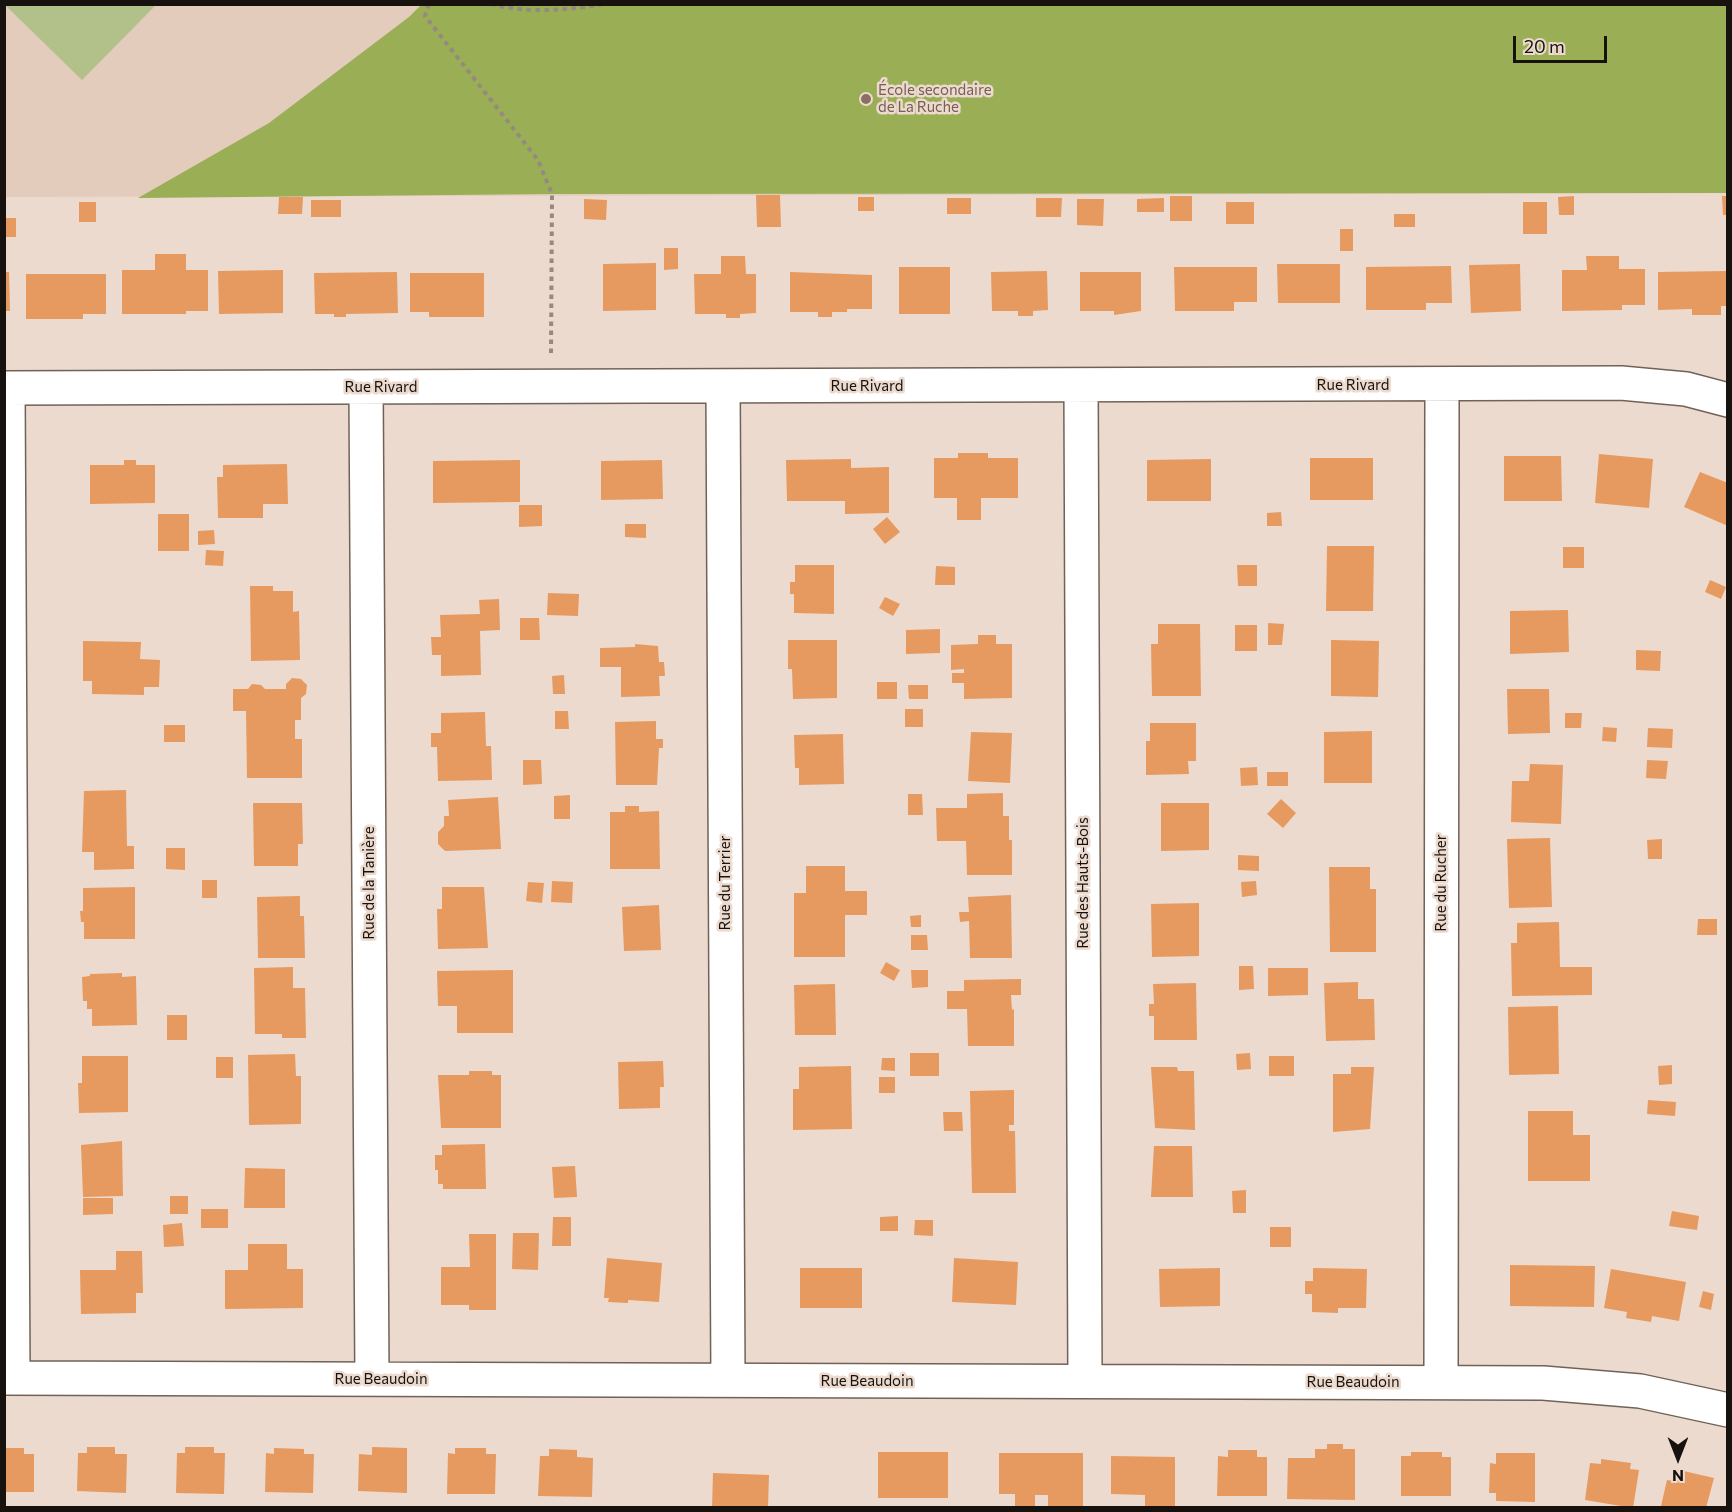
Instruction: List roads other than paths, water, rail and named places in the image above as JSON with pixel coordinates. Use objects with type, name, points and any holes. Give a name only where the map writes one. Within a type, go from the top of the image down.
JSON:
[{"type":"street","name":"Rue du Rucher","points":[[1441,1382],[1442,384]]},
{"type":"street","name":"Rue des Hauts-Bois","points":[[1082,385],[1085,1382]]},
{"type":"street","name":"Rue Rivard","points":[[6,388],[1653,385],[1686,389],[1728,400]]},
{"type":"street","name":"Rue du Terrier","points":[[723,386],[728,1380]]},
{"type":"street","name":"Rue de la Tanière","points":[[366,387],[372,1379]]},
{"type":"street","points":[[6,388],[9,1378]]},
{"type":"street","name":"Rue Beaudoin","points":[[9,1378],[1441,1382],[1592,1385],[1640,1391],[1728,1410]]},
{"type":"place","name":"École secondaire de La Ruche","points":[[866,99]]}]
